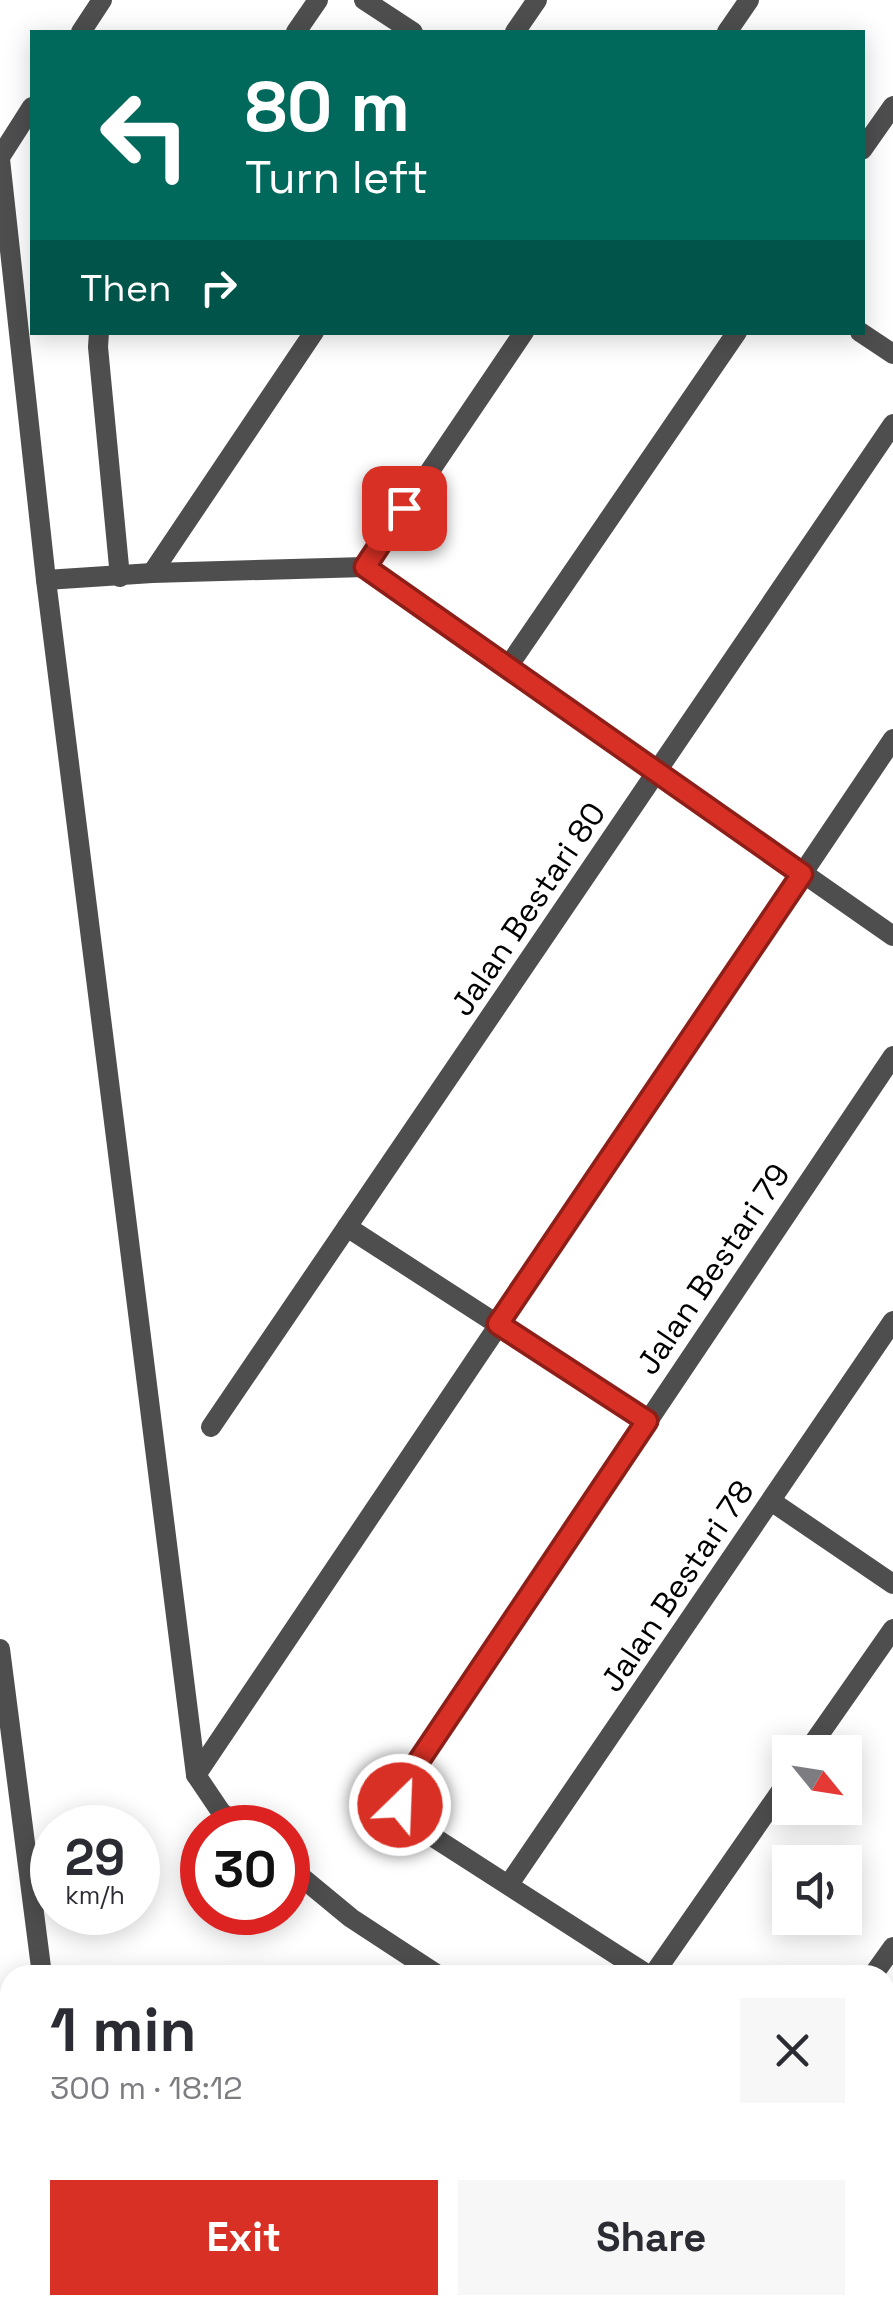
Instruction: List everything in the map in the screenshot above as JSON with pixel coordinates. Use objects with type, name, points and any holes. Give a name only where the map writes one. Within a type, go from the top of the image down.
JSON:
[{"type":"street","points":[[82,30],[102,0]]},
{"type":"street","points":[[297,30],[318,0]]},
{"type":"street","points":[[364,0],[410,30]]},
{"type":"street","points":[[516,30],[537,0]]},
{"type":"street","points":[[728,30],[749,0]]},
{"type":"street","points":[[865,146],[893,106]]},
{"type":"street","points":[[30,110],[0,158],[46,580],[196,1775],[215,1805]]},
{"type":"street","points":[[99,335],[120,577]]},
{"type":"street","points":[[152,573],[312,335]]},
{"type":"street","points":[[365,567],[522,335]]},
{"type":"street","points":[[507,668],[735,335]]},
{"type":"street","points":[[864,335],[893,354]]},
{"type":"street","name":"Jalan Bestari 80","points":[[211,1427],[893,424]]},
{"type":"street","points":[[46,580],[365,567],[893,936]]},
{"type":"street","points":[[196,1775],[893,738]]},
{"type":"street","name":"Jalan Bestari 79","points":[[635,1965],[413,1824],[400,1805],[404,1783],[893,1056]]},
{"type":"street","points":[[347,1227],[647,1421]]},
{"type":"street","name":"Jalan Bestari 78","points":[[509,1884],[893,1321]]},
{"type":"street","points":[[772,1501],[893,1584]]},
{"type":"street","points":[[819,1735],[893,1629]]},
{"type":"street","points":[[0,1649],[41,1965]]},
{"type":"street","points":[[657,1965],[772,1803]]},
{"type":"street","points":[[310,1884],[351,1918],[423,1965]]},
{"type":"route","points":[[400,1805],[404,1783],[647,1421],[498,1324],[802,874],[365,567],[404,508]]}]
